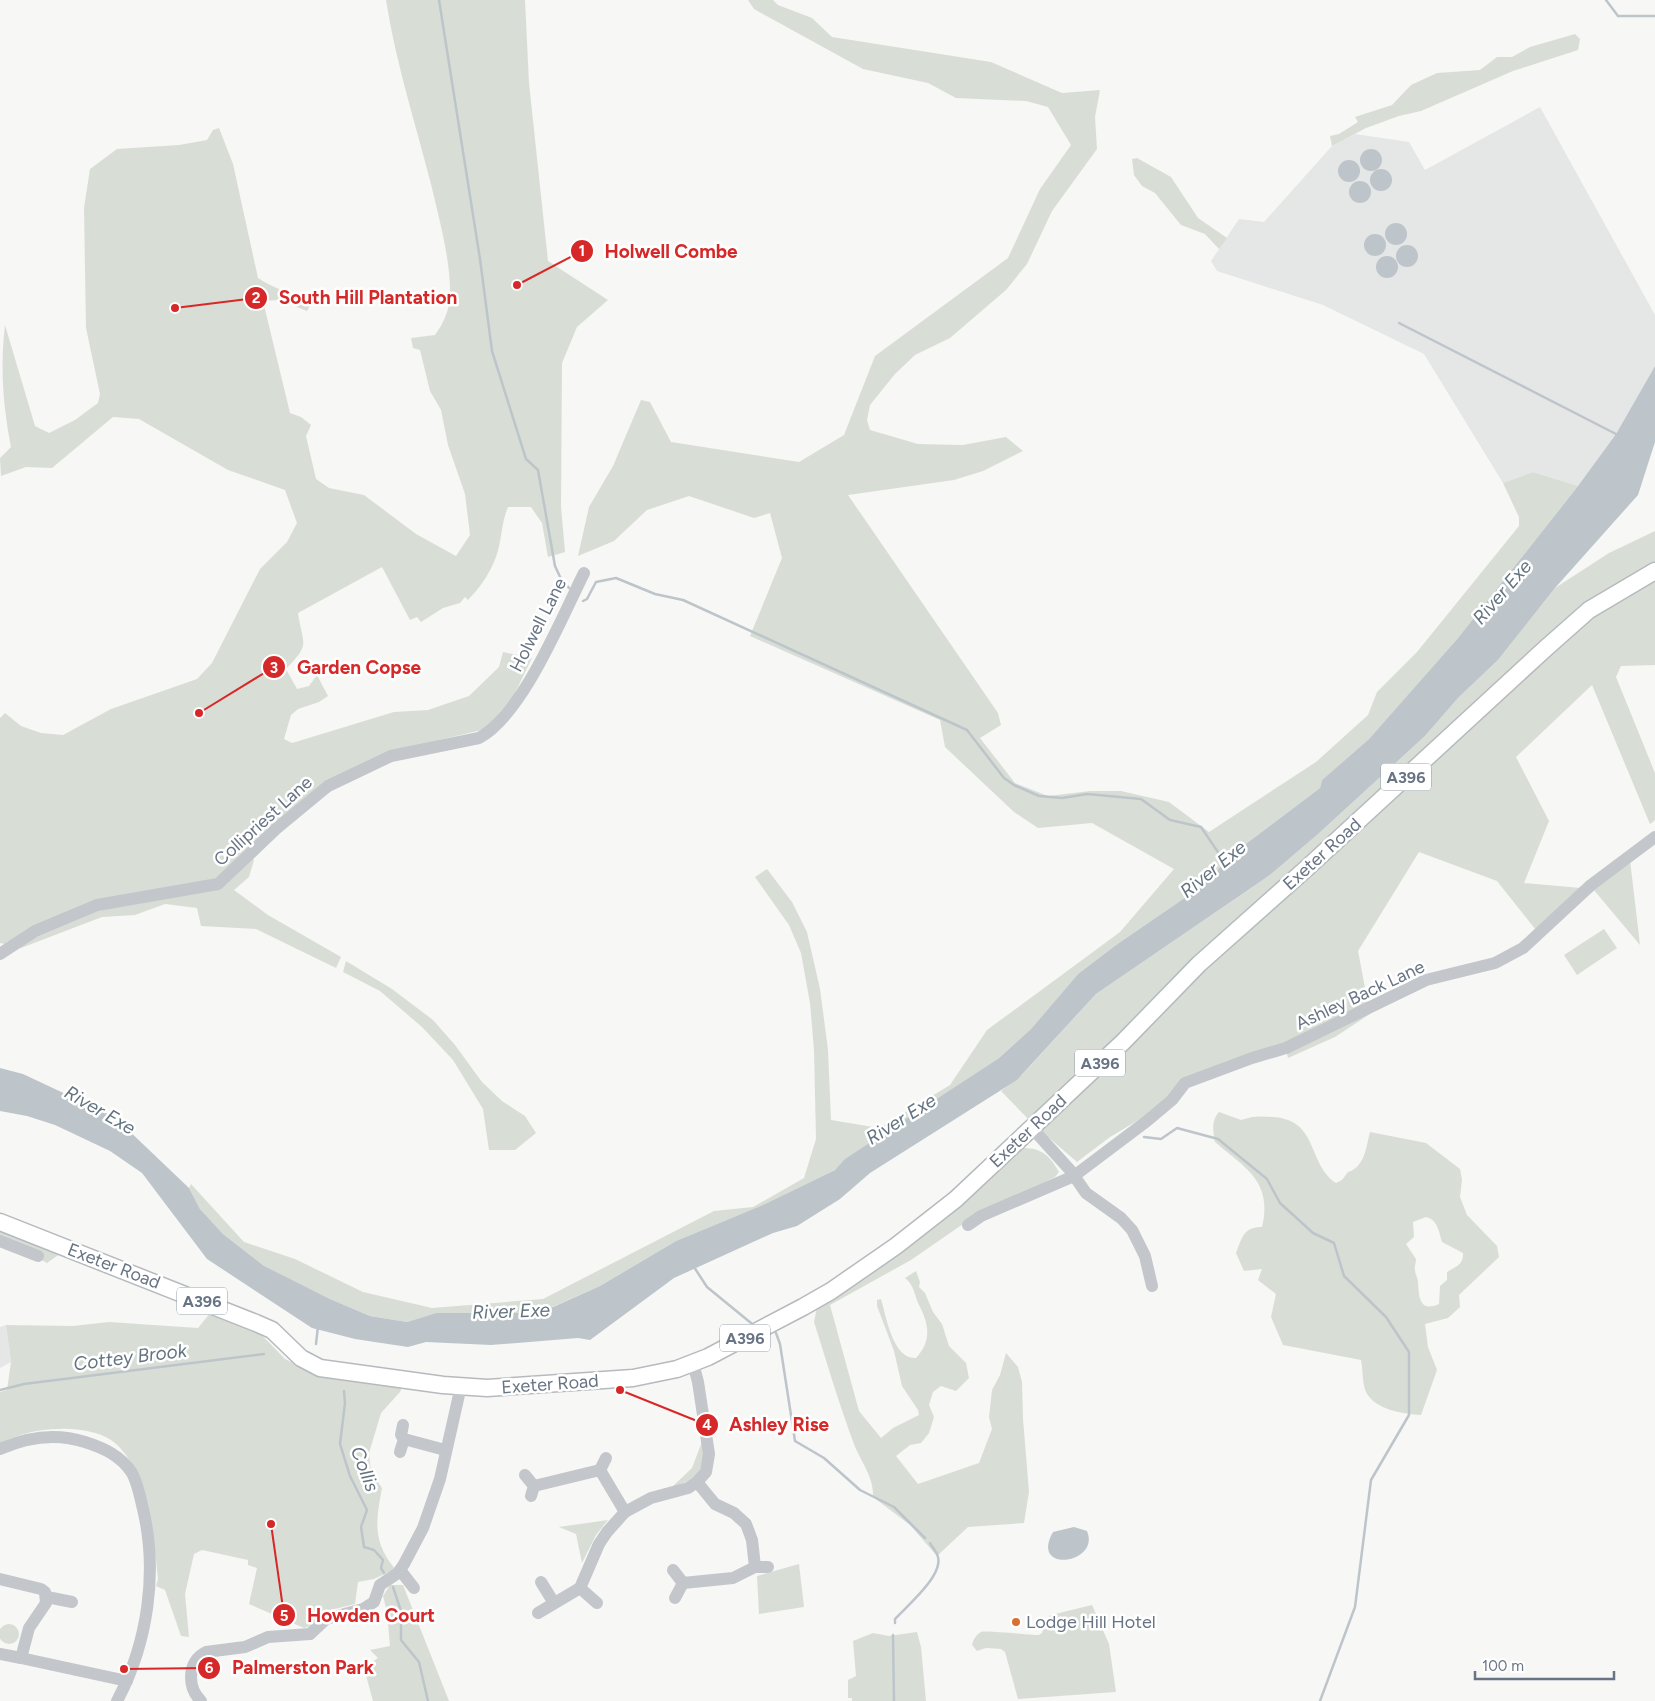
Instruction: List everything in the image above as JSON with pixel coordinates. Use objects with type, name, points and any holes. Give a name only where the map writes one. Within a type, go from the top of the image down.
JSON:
[{"type":"main road","name":"Exeter Road","points":[[0,1222],[272,1330],[311,1364],[330,1370],[487,1388],[633,1378],[669,1371],[693,1363],[803,1308],[857,1274],[956,1199],[1123,1042],[1199,964],[1308,867],[1553,642],[1589,610],[1655,571]]},
{"type":"street","name":"Holwell Lane","points":[[522,693],[584,573]]},
{"type":"street","name":"Collipriest Lane","points":[[0,954],[35,931],[97,905],[218,884],[276,829],[328,786],[391,756],[480,738],[503,720],[522,693]]},
{"type":"street","name":"Ashley Back Lane","points":[[1074,1176],[1147,1121],[1172,1100],[1185,1083],[1252,1058],[1286,1048],[1426,980],[1495,963],[1523,948],[1591,885],[1655,837]]},
{"type":"street","points":[[1032,1128],[1074,1176],[1086,1193],[1121,1218],[1132,1230],[1145,1256],[1152,1286]]},
{"type":"street","points":[[968,1225],[981,1216],[1074,1176]]},
{"type":"street","points":[[0,1242],[38,1256]]},
{"type":"street","points":[[538,1613],[580,1588],[607,1532],[625,1512],[651,1498],[688,1488],[706,1472],[710,1454],[693,1363]]},
{"type":"street","points":[[201,1701],[191,1684],[194,1663],[201,1654],[245,1647],[268,1637],[310,1634],[326,1618],[369,1606],[374,1602],[380,1586],[400,1570],[423,1528],[440,1478],[461,1386]]},
{"type":"street","points":[[403,1425],[402,1446],[445,1450]]},
{"type":"street","points":[[0,1449],[35,1438],[77,1440],[104,1449],[116,1456],[131,1472],[138,1485],[147,1527],[151,1560],[149,1600],[127,1681],[117,1701]]},
{"type":"street","points":[[525,1476],[532,1491],[600,1470],[606,1458]]},
{"type":"street","points":[[600,1470],[625,1512]]},
{"type":"street","points":[[697,1482],[715,1504],[734,1513],[746,1524],[752,1540],[755,1567]]},
{"type":"street","points":[[683,1583],[733,1578],[755,1567],[768,1567]]},
{"type":"street","points":[[400,1570],[414,1588]]},
{"type":"street","points":[[674,1570],[683,1583]]},
{"type":"street","points":[[0,1579],[40,1589],[45,1592],[47,1597],[46,1603],[29,1628],[21,1658]]},
{"type":"street","points":[[541,1582],[554,1603]]},
{"type":"street","points":[[675,1598],[683,1583]]},
{"type":"street","points":[[580,1588],[597,1603]]},
{"type":"street","points":[[47,1597],[72,1602]]},
{"type":"street","points":[[0,1654],[127,1681]]},
{"type":"shaded area","points":[[386,0],[525,0],[529,83],[548,261],[608,300],[577,327],[562,363],[561,507],[565,552],[548,557],[542,523],[531,507],[508,507],[494,563],[477,590],[468,600],[465,597],[460,603],[443,608],[421,622],[417,617],[410,620],[382,567],[298,613],[303,638],[302,649],[286,669],[297,689],[309,686],[317,675],[328,696],[319,702],[298,709],[291,715],[284,739],[292,743],[394,712],[428,710],[469,696],[499,667],[503,652],[532,658],[514,695],[486,729],[388,752],[247,849],[254,860],[249,877],[234,890],[268,915],[341,957],[336,968],[256,929],[201,926],[197,908],[165,904],[135,915],[102,917],[21,948],[0,943],[0,718],[5,713],[21,726],[41,733],[63,735],[111,709],[197,679],[212,663],[260,569],[287,542],[297,523],[285,490],[228,470],[139,419],[113,417],[52,468],[26,467],[1,476],[0,458],[11,447],[3,386],[5,325],[35,426],[49,433],[75,420],[98,403],[100,394],[86,328],[84,208],[90,169],[117,149],[179,145],[207,140],[213,130],[219,128],[233,164],[258,278],[311,304],[307,311],[279,300],[263,301],[290,413],[301,417],[311,425],[306,436],[316,479],[329,488],[364,495],[416,534],[456,556],[470,535],[465,494],[448,445],[441,410],[430,391],[420,350],[413,348],[411,338],[435,335],[447,312],[450,283],[447,256],[432,188],[401,71]]},
{"type":"shaded area","points":[[748,0],[773,0],[778,5],[812,18],[832,37],[991,62],[1062,93],[1100,90],[1095,117],[1097,149],[1052,211],[1027,264],[1006,290],[950,338],[915,355],[895,374],[870,405],[867,420],[870,430],[918,444],[963,445],[1006,437],[1023,451],[983,471],[954,480],[848,495],[998,713],[1001,725],[980,738],[1015,783],[1048,796],[1090,791],[1121,791],[1169,802],[1209,832],[1316,762],[1368,715],[1377,692],[1417,652],[1519,526],[1519,517],[1503,483],[1533,472],[1578,486],[1458,638],[1369,739],[1322,780],[1320,788],[1235,852],[1202,886],[1116,945],[1078,974],[1031,1029],[999,1058],[846,1159],[835,1170],[765,1204],[676,1241],[600,1286],[552,1307],[519,1313],[436,1313],[407,1322],[370,1316],[266,1268],[223,1234],[200,1209],[189,1188],[191,1184],[244,1242],[295,1259],[363,1292],[432,1308],[543,1299],[714,1211],[753,1207],[804,1178],[816,1139],[814,1050],[810,1003],[801,953],[789,925],[755,877],[767,869],[792,902],[807,932],[820,989],[828,1050],[831,1120],[879,1128],[950,1085],[987,1030],[1120,932],[1174,869],[1092,823],[1038,828],[1014,812],[945,747],[940,720],[750,636],[782,558],[770,513],[754,518],[689,496],[647,510],[614,541],[578,556],[589,507],[613,466],[641,400],[650,402],[671,442],[799,462],[844,435],[875,356],[1008,258],[1040,189],[1071,145],[1048,107],[1026,101],[956,98],[928,83],[863,69],[754,9]]},
{"type":"shaded area","points":[[1575,34],[1580,39],[1578,50],[1513,71],[1421,111],[1399,116],[1366,128],[1332,146],[1330,136],[1339,134],[1358,122],[1355,117],[1392,105],[1411,85],[1437,73],[1480,70],[1497,57],[1512,57],[1530,47]]},
{"type":"shaded area","points":[[1540,107],[1655,315],[1655,366],[1616,434],[1578,486],[1533,472],[1503,483],[1424,354],[1323,305],[1217,271],[1211,261],[1239,219],[1264,222],[1332,146],[1355,134],[1409,142],[1425,170]]},
{"type":"shaded area","points":[[1137,158],[1171,177],[1198,218],[1227,238],[1219,249],[1205,234],[1181,225],[1155,193],[1142,186],[1134,175],[1132,159]]},
{"type":"shaded area","points":[[1655,531],[1655,665],[1621,666],[1616,677],[1655,773],[1655,820],[1650,824],[1592,685],[1516,757],[1549,821],[1524,883],[1593,889],[1540,935],[1497,881],[1419,852],[1358,951],[1370,1014],[1335,1037],[1288,1058],[1286,1049],[1185,1083],[1172,1100],[1110,1137],[1077,1162],[1033,1124],[1001,1091],[1022,1075],[1096,994],[1270,875],[1317,835],[1425,736],[1458,698],[1498,660],[1555,588],[1609,553]]},
{"type":"shaded area","points":[[1630,860],[1640,945],[1593,889]]},
{"type":"shaded area","points":[[1604,929],[1617,948],[1577,975],[1564,955]]},
{"type":"shaded area","points":[[346,961],[392,989],[433,1020],[455,1045],[482,1082],[502,1101],[525,1116],[536,1133],[515,1150],[489,1150],[483,1109],[453,1060],[422,1027],[380,991],[343,972]]},
{"type":"shaded area","points":[[1219,1112],[1241,1120],[1256,1117],[1272,1117],[1287,1120],[1298,1125],[1311,1144],[1320,1165],[1336,1183],[1358,1166],[1366,1150],[1370,1132],[1426,1143],[1460,1169],[1462,1180],[1460,1197],[1467,1215],[1497,1246],[1499,1257],[1459,1295],[1460,1307],[1448,1318],[1425,1324],[1428,1347],[1437,1370],[1421,1415],[1390,1410],[1370,1398],[1366,1392],[1363,1380],[1361,1360],[1283,1345],[1271,1317],[1276,1294],[1258,1280],[1262,1269],[1244,1271],[1236,1253],[1247,1231],[1256,1227],[1262,1227],[1264,1198],[1254,1177],[1215,1142],[1213,1126]],"holes":[[[1426,1217],[1437,1227],[1442,1242],[1463,1253],[1463,1257],[1459,1265],[1447,1272],[1447,1280],[1440,1286],[1439,1304],[1427,1306],[1421,1302],[1418,1280],[1415,1273],[1416,1259],[1406,1244],[1414,1237],[1413,1222]]]},
{"type":"shaded area","points":[[1023,1148],[1030,1148],[1045,1154],[1059,1172],[1055,1177],[963,1224],[911,1260],[830,1305],[859,1411],[881,1438],[893,1428],[919,1415],[918,1410],[902,1386],[894,1351],[877,1306],[877,1300],[881,1299],[888,1326],[896,1345],[908,1357],[916,1358],[925,1345],[927,1326],[911,1284],[905,1278],[916,1271],[920,1282],[919,1287],[925,1293],[933,1312],[942,1324],[949,1346],[966,1363],[969,1378],[956,1391],[941,1386],[933,1392],[929,1405],[934,1417],[929,1433],[921,1443],[910,1445],[896,1456],[918,1484],[979,1463],[992,1429],[989,1417],[992,1390],[1000,1375],[1006,1353],[1018,1367],[1022,1382],[1029,1492],[1024,1523],[968,1527],[937,1556],[910,1525],[873,1497],[869,1476],[849,1429],[814,1322],[817,1307],[920,1238]]},
{"type":"shaded area","points":[[0,1227],[61,1253],[47,1263],[0,1237]]},
{"type":"shaded area","points":[[211,1312],[254,1327],[285,1359],[313,1372],[403,1385],[400,1392],[381,1413],[369,1453],[371,1472],[382,1488],[377,1521],[379,1540],[382,1549],[395,1569],[374,1579],[358,1582],[355,1604],[327,1612],[313,1624],[304,1628],[249,1604],[257,1568],[248,1565],[248,1560],[202,1550],[194,1554],[185,1594],[189,1637],[181,1636],[165,1590],[156,1586],[158,1579],[151,1524],[141,1484],[123,1452],[111,1440],[105,1437],[93,1432],[72,1429],[36,1431],[14,1437],[0,1444],[0,1392],[7,1390],[11,1362],[6,1325],[73,1326],[109,1322],[198,1328]]},
{"type":"shaded area","points":[[6,1325],[11,1362],[0,1368],[0,1327]]},
{"type":"shaded area","points":[[703,1439],[704,1459],[699,1471],[689,1480],[671,1488],[692,1468]]},
{"type":"shaded area","points":[[608,1520],[596,1535],[582,1563],[576,1534],[559,1527]]},
{"type":"shaded area","points":[[799,1564],[804,1607],[759,1614],[757,1576]]},
{"type":"shaded area","points":[[390,1585],[403,1585],[449,1701],[373,1701],[364,1668],[378,1658],[370,1650],[390,1646],[387,1612],[383,1596]]},
{"type":"shaded area","points":[[1092,1605],[1109,1644],[1116,1692],[1018,1699],[1005,1652],[1001,1649],[986,1648],[977,1651],[972,1645],[975,1638],[981,1632],[1039,1635],[1042,1633],[1047,1618],[1051,1615]]},
{"type":"shaded area","points":[[9,1624],[16,1627],[19,1634],[16,1641],[9,1644],[2,1641],[-1,1634],[2,1627]]},
{"type":"shaded area","points":[[917,1632],[921,1647],[926,1701],[852,1701],[852,1698],[848,1698],[848,1680],[856,1676],[853,1641],[873,1633],[889,1636]]},
{"type":"water","points":[[1371,149],[1379,152],[1382,160],[1379,168],[1371,171],[1363,168],[1360,160],[1363,152]]},
{"type":"water","points":[[1349,160],[1357,163],[1360,171],[1357,179],[1349,182],[1341,179],[1338,171],[1341,163]]},
{"type":"water","points":[[1381,169],[1389,172],[1392,180],[1389,188],[1381,191],[1373,188],[1370,180],[1373,172]]},
{"type":"water","points":[[1360,181],[1368,184],[1371,192],[1368,200],[1360,203],[1352,200],[1349,192],[1352,184]]},
{"type":"water","points":[[1396,223],[1404,226],[1407,234],[1404,242],[1396,245],[1388,242],[1385,234],[1388,226]]},
{"type":"water","points":[[1375,234],[1383,237],[1386,245],[1383,253],[1375,256],[1367,253],[1364,245],[1367,237]]},
{"type":"water","points":[[1407,245],[1415,248],[1418,256],[1415,264],[1407,267],[1399,264],[1396,256],[1399,248]]},
{"type":"water","points":[[1387,256],[1395,259],[1398,267],[1395,275],[1387,278],[1379,275],[1376,267],[1379,259]]},
{"type":"water","name":"River Exe","points":[[1655,366],[1655,442],[1638,495],[1555,588],[1498,660],[1458,698],[1425,736],[1317,835],[1270,875],[1096,994],[1017,1080],[870,1173],[840,1199],[797,1226],[773,1233],[674,1278],[590,1340],[578,1338],[491,1345],[426,1342],[408,1347],[355,1339],[312,1328],[207,1259],[142,1173],[110,1151],[55,1125],[27,1116],[0,1111],[0,1068],[23,1074],[106,1113],[125,1127],[189,1188],[200,1209],[223,1234],[264,1266],[330,1299],[370,1316],[407,1322],[436,1313],[519,1313],[553,1307],[600,1286],[676,1241],[765,1204],[835,1170],[845,1159],[999,1058],[1031,1029],[1078,974],[1116,945],[1202,886],[1235,852],[1320,788],[1322,780],[1369,739],[1458,638],[1578,486],[1616,434]]},
{"type":"water","points":[[1074,1527],[1087,1531],[1089,1542],[1084,1551],[1076,1557],[1066,1560],[1057,1559],[1050,1554],[1048,1545],[1053,1532]]},
{"type":"waterway","points":[[439,0],[480,259],[492,351],[526,459],[538,470],[555,566],[561,579],[569,588]]},
{"type":"waterway","points":[[1606,0],[1618,16],[1655,16]]},
{"type":"waterway","points":[[1399,323],[1616,434]]},
{"type":"waterway","name":"River Exe","points":[[583,601],[587,599],[596,582],[616,578],[655,594],[683,600],[967,730],[1004,778],[1014,785],[1039,796],[1062,798],[1087,794],[1141,799],[1170,820],[1201,827],[1226,864]]},
{"type":"waterway","points":[[1144,1137],[1161,1139],[1177,1128],[1218,1139],[1267,1179],[1280,1203],[1313,1233],[1334,1243],[1344,1276],[1386,1317],[1409,1352],[1409,1415],[1371,1480],[1355,1607],[1320,1701]]},
{"type":"waterway","points":[[694,1267],[707,1287],[751,1323]]},
{"type":"waterway","name":"Cottey Brook","points":[[316,1344],[318,1326]]},
{"type":"waterway","points":[[776,1333],[780,1344],[795,1441],[824,1458],[860,1490],[894,1507],[925,1538]]},
{"type":"waterway","name":"Cottey Brook","points":[[0,1390],[24,1384],[264,1354]]},
{"type":"waterway","name":"Collis","points":[[344,1391],[345,1403],[340,1444],[350,1476],[367,1510],[361,1527],[364,1547],[374,1550],[383,1560],[381,1568],[384,1573]]},
{"type":"waterway","points":[[895,1623],[895,1619],[930,1582],[935,1573],[938,1557],[930,1543]]},
{"type":"waterway","name":"Collis","points":[[393,1587],[401,1611],[401,1640],[419,1662],[428,1701]]},
{"type":"waterway","points":[[893,1635],[894,1701]]},
{"type":"place","name":"Holwell Combe","points":[[517,285]]},
{"type":"place","name":"South Hill Plantation","points":[[175,308]]},
{"type":"place","name":"Garden Copse","points":[[199,713]]},
{"type":"place","name":"Ashley Rise","points":[[620,1390]]},
{"type":"place","name":"Howden Court","points":[[271,1524]]},
{"type":"place","name":"Lodge Hill Hotel","points":[[1016,1622]]},
{"type":"place","name":"Palmerston Park","points":[[124,1669]]}]
